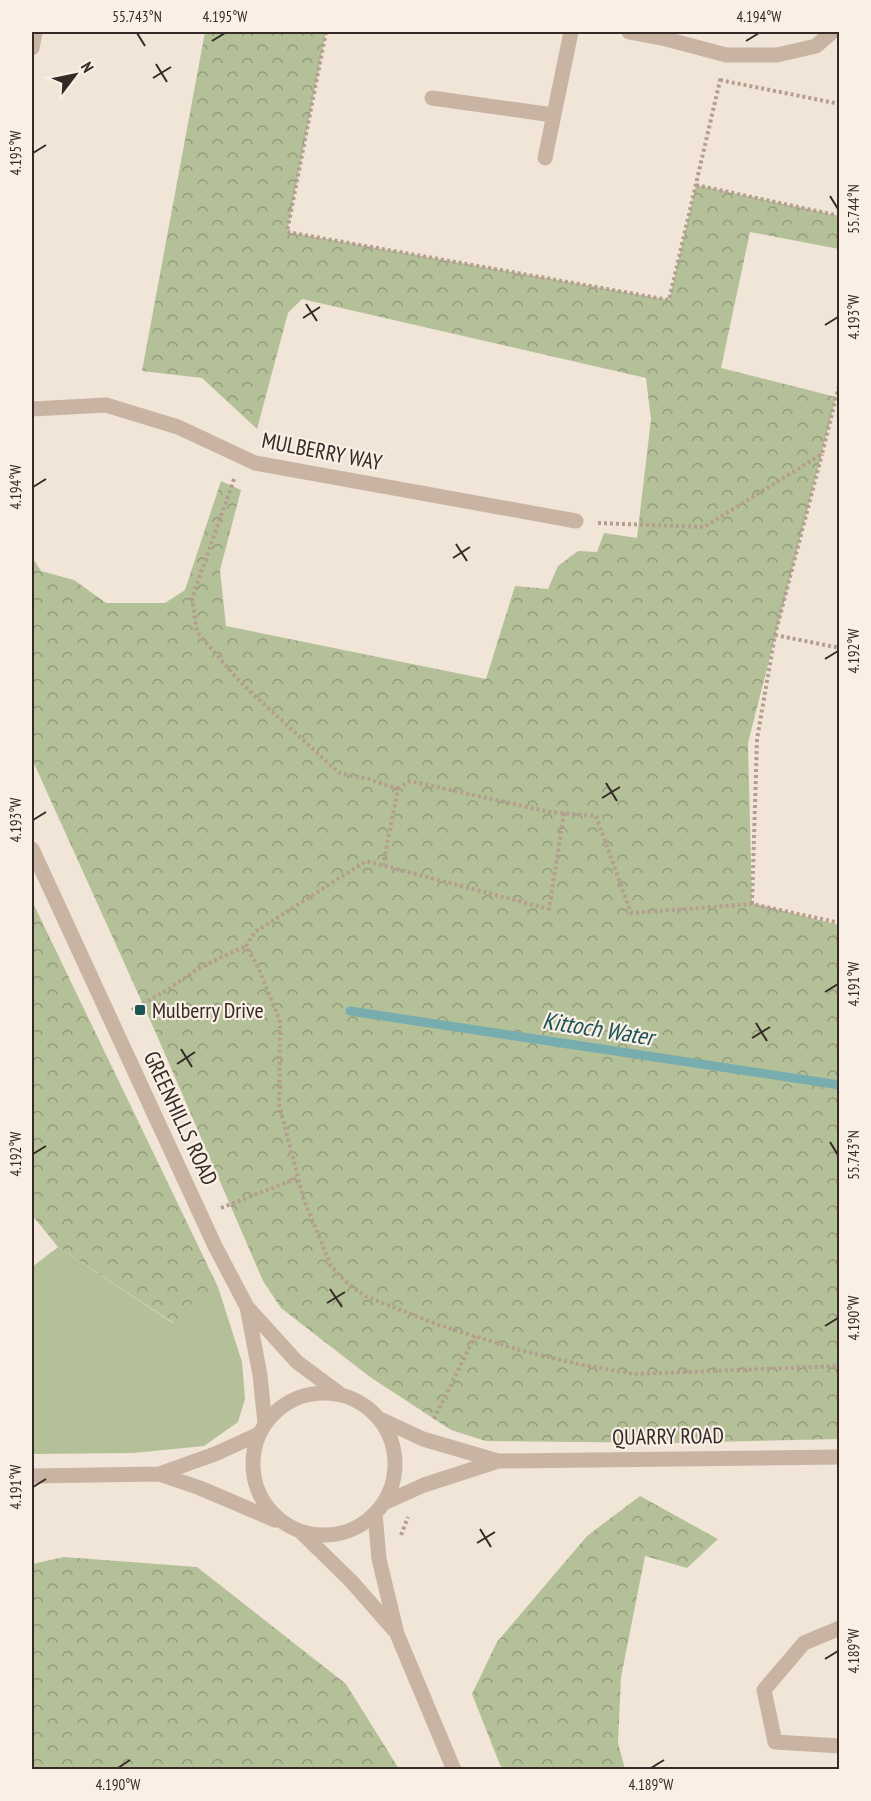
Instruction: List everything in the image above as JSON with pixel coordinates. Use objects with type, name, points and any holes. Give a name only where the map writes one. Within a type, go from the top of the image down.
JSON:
[{"type":"street","points":[[32,48],[35,32]]},
{"type":"street","points":[[545,158],[571,32]]},
{"type":"street","points":[[629,32],[726,55],[777,55],[816,46],[832,32],[840,36]]},
{"type":"street","points":[[432,98],[553,115]]},
{"type":"street","name":"MULBERRY WAY","points":[[32,409],[106,405],[178,427],[255,463],[576,521]]},
{"type":"street","name":"GREENHILLS ROAD","points":[[32,849],[201,1216],[247,1307],[297,1362],[340,1394]]},
{"type":"street","name":"GREENHILLS ROAD","points":[[247,1307],[260,1375],[262,1429]]},
{"type":"street","points":[[159,1474],[200,1488],[301,1532],[324,1536],[346,1532],[367,1521],[380,1508],[393,1484],[396,1461],[391,1439],[380,1419],[363,1404],[340,1394],[316,1393],[292,1399],[273,1413],[262,1429],[252,1457],[254,1481],[264,1504],[281,1522]]},
{"type":"street","name":"QUARRY ROAD","points":[[380,1419],[423,1439],[498,1461],[840,1457]]},
{"type":"street","points":[[32,1476],[159,1474],[214,1454],[262,1429]]},
{"type":"street","name":"QUARRY ROAD","points":[[380,1508],[424,1485],[498,1461]]},
{"type":"street","points":[[380,1508],[379,1559],[397,1634],[454,1770]]},
{"type":"street","points":[[301,1532],[352,1582],[397,1634]]},
{"type":"street","points":[[840,1628],[804,1643],[764,1690],[775,1742],[840,1746]]},
{"type":"path","points":[[326,32],[287,232],[669,300],[726,55]]},
{"type":"path","points":[[720,80],[840,104]]},
{"type":"path","points":[[696,185],[840,216]]},
{"type":"path","points":[[752,904],[757,739],[775,635],[840,382]]},
{"type":"path","points":[[576,521],[704,527],[822,454]]},
{"type":"path","points":[[242,457],[192,598],[197,632],[240,682],[339,773],[369,779],[398,789]]},
{"type":"path","points":[[775,635],[840,648]]},
{"type":"path","points":[[383,865],[398,789],[410,781],[550,812],[596,816],[632,912],[752,904],[840,923]]},
{"type":"path","points":[[111,1022],[167,990],[199,968],[246,946],[255,932],[366,861],[549,909],[564,813]]},
{"type":"path","points":[[246,946],[258,966],[280,1021],[279,1104],[303,1197],[331,1266],[345,1281],[365,1296],[519,1350],[634,1374],[840,1366]]},
{"type":"path","points":[[201,1216],[298,1178]]},
{"type":"path","points":[[423,1439],[475,1336]]},
{"type":"path","points":[[397,1544],[409,1514]]},
{"type":"green space","points":[[205,32],[326,32],[287,232],[669,300],[696,185],[839,216],[839,249],[750,232],[721,368],[836,397],[748,743],[752,903],[839,925],[839,1439],[674,1443],[486,1441],[451,1430],[370,1377],[281,1308],[263,1281],[155,1031],[32,759],[32,557],[41,571],[74,580],[106,603],[165,603],[185,590],[221,481],[241,490],[220,570],[226,626],[486,679],[515,586],[548,589],[558,566],[578,551],[597,552],[604,533],[637,538],[651,419],[646,378],[302,299],[288,313],[257,429],[202,378],[142,371]]},
{"type":"green space","points":[[32,901],[218,1287],[174,1323],[58,1247],[32,1215]]},
{"type":"green space","points":[[58,1247],[173,1323],[218,1287],[242,1362],[245,1399],[238,1422],[204,1446],[133,1453],[32,1454],[32,1267]]},
{"type":"green space","points":[[640,1496],[718,1539],[687,1568],[645,1556],[621,1677],[618,1743],[625,1769],[504,1769],[500,1765],[472,1694],[497,1642],[587,1536]]},
{"type":"green space","points":[[64,1557],[197,1567],[346,1684],[399,1769],[32,1769],[32,1564]]},
{"type":"waterway","name":"Kittoch Water","points":[[350,1011],[840,1085]]},
{"type":"place","name":"Mulberry Drive","points":[[140,1010]]}]
